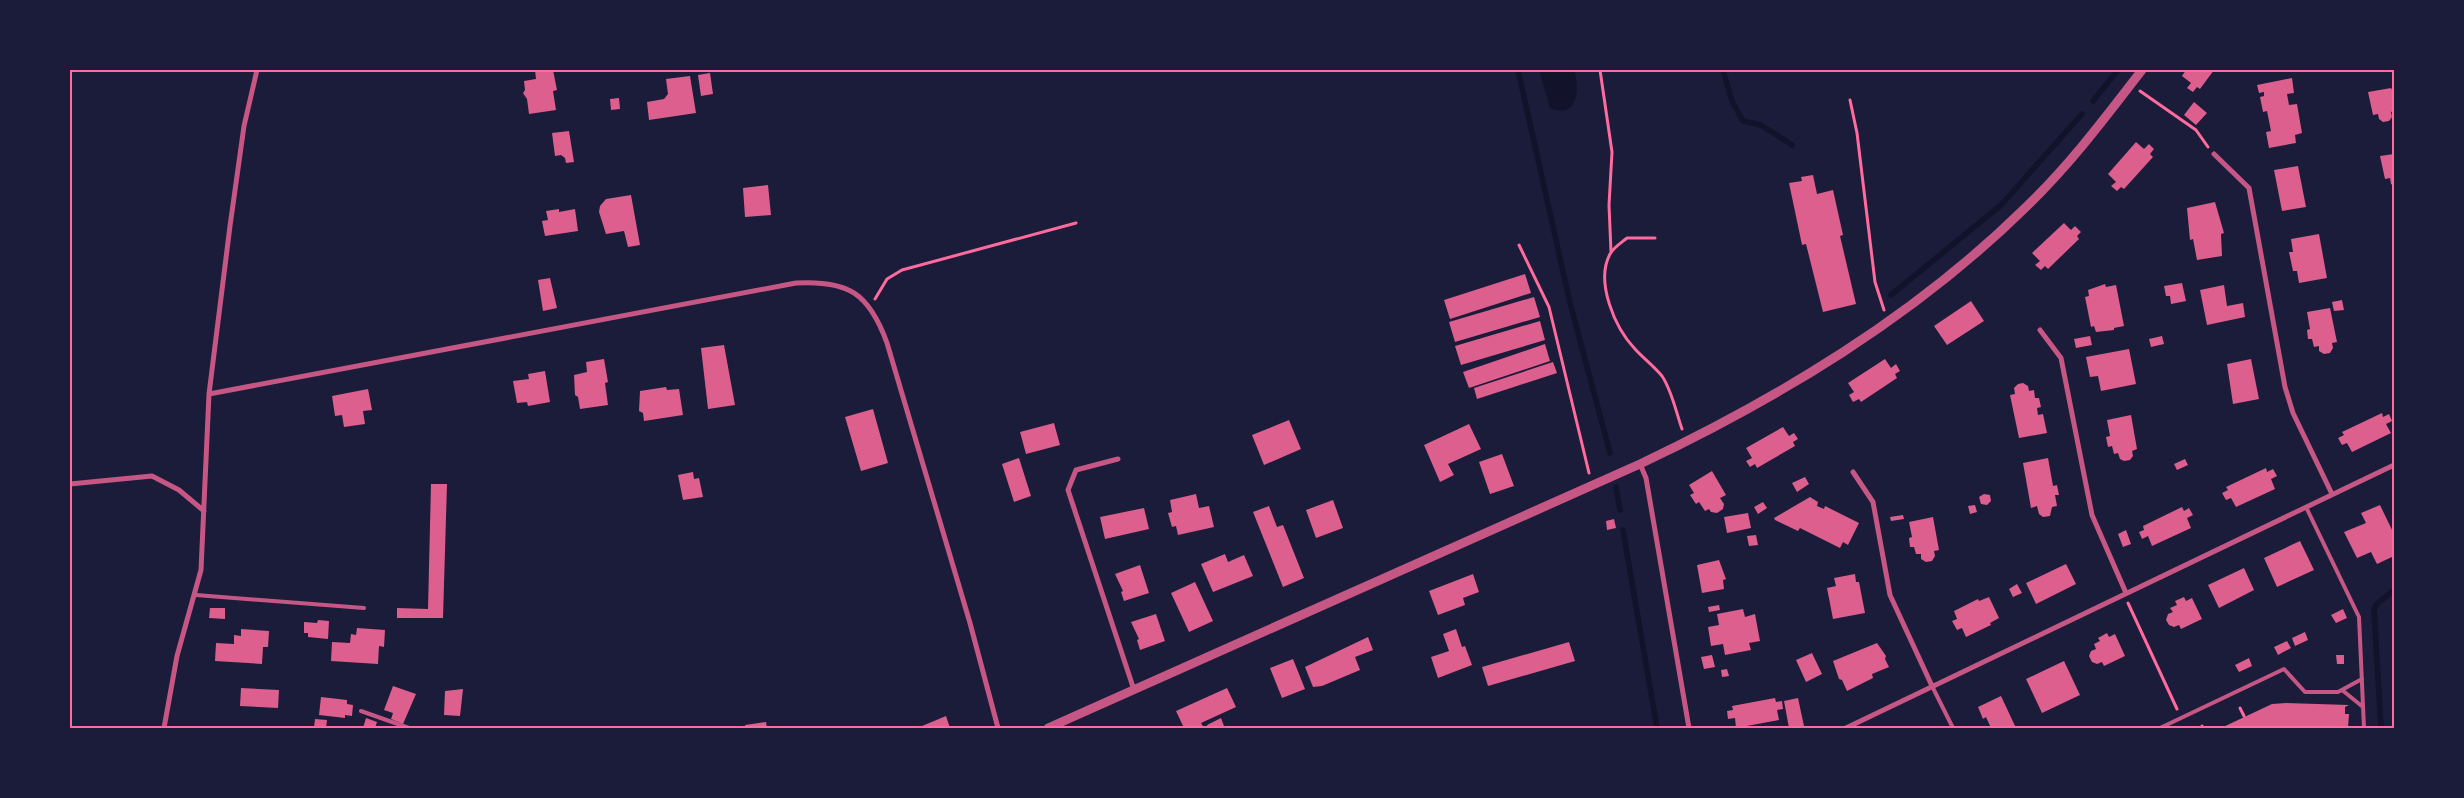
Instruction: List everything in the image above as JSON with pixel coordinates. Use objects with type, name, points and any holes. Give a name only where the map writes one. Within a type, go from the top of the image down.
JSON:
[{"type":"street","points":[[164,728],[177,656],[196,595],[201,570],[209,394],[244,126],[257,70]]},
{"type":"street","points":[[1048,728],[1640,464],[1687,442],[1788,386],[1889,320],[1953,272],[2025,209],[2056,176],[2142,70]]},
{"type":"street","points":[[2214,154],[2249,188],[2285,387],[2293,413],[2332,494]]},
{"type":"street","points":[[209,394],[796,283],[834,283],[852,290],[865,300],[881,325],[998,728]]},
{"type":"street","points":[[2040,330],[2061,358],[2092,515],[2126,593]]},
{"type":"street","points":[[1118,459],[1076,470],[1068,490],[1134,690]]},
{"type":"street","points":[[1640,464],[1646,478],[1688,728]]},
{"type":"street","points":[[1846,728],[2394,465]]},
{"type":"street","points":[[1854,472],[1873,502],[1890,595],[1932,686]]},
{"type":"street","points":[[70,484],[152,476],[179,490],[204,511]]},
{"type":"lane","points":[[2306,507],[2358,617],[2364,728]]},
{"type":"lane","points":[[196,595],[364,608]]},
{"type":"lane","points":[[2160,728],[2284,669],[2305,692],[2338,692],[2362,679]]},
{"type":"lane","points":[[1932,686],[1953,728]]},
{"type":"lane","points":[[2342,690],[2363,707]]},
{"type":"lane","points":[[361,711],[409,728]]},
{"type":"path","points":[[1600,70],[1612,152],[1609,205],[1611,253],[1607,263],[1606,282],[1613,317],[1634,348],[1662,377],[1687,442]]},
{"type":"path","points":[[2140,90],[2196,130],[2214,154]]},
{"type":"path","points":[[1850,100],[1857,133],[1875,282],[1881,303],[1889,320]]},
{"type":"path","points":[[870,309],[887,279],[902,270],[1076,223]]},
{"type":"path","points":[[1611,253],[1627,238],[1655,238]]},
{"type":"path","points":[[1520,245],[1549,307],[1592,486]]},
{"type":"path","points":[[2126,593],[2128,608],[2182,718]]},
{"type":"path","points":[[2240,708],[2244,716]]},
{"type":"shaded area","points":[[1539,70],[1574,70],[1577,86],[1575,101],[1566,110],[1559,111],[1550,108]]},
{"type":"building","points":[[535,70],[553,70],[557,90],[553,91],[556,110],[529,114],[527,99],[523,93],[525,90],[524,81],[536,79]]},
{"type":"building","points":[[2186,70],[2214,70],[2200,89],[2197,87],[2193,92],[2187,88],[2191,83],[2182,76]]},
{"type":"building","points":[[710,73],[713,94],[701,96],[698,75]]},
{"type":"building","points":[[690,76],[696,113],[649,120],[647,102],[664,99],[668,94],[666,79]]},
{"type":"building","points":[[2292,78],[2294,93],[2287,94],[2289,105],[2297,104],[2302,133],[2295,135],[2296,143],[2269,148],[2266,132],[2271,131],[2267,111],[2263,112],[2260,97],[2264,96],[2264,92],[2259,93],[2257,85]]},
{"type":"building","points":[[2391,88],[2394,93],[2394,111],[2391,112],[2392,117],[2389,121],[2383,122],[2379,119],[2378,114],[2373,115],[2368,92]]},
{"type":"building","points":[[619,98],[620,109],[611,110],[610,99]]},
{"type":"building","points":[[2194,102],[2207,113],[2196,125],[2184,115]]},
{"type":"building","points":[[569,131],[574,162],[566,163],[565,158],[561,155],[555,156],[552,133]]},
{"type":"building","points":[[2136,142],[2144,149],[2149,144],[2154,149],[2150,154],[2153,157],[2124,189],[2121,187],[2117,191],[2111,186],[2116,182],[2108,174]]},
{"type":"building","points":[[2394,154],[2394,186],[2391,184],[2390,178],[2385,179],[2380,156]]},
{"type":"building","points":[[2298,166],[2306,207],[2282,211],[2274,170]]},
{"type":"building","points":[[1813,175],[1817,194],[1833,190],[1843,235],[1840,236],[1856,304],[1823,312],[1806,244],[1802,245],[1789,183],[1802,181],[1801,177]]},
{"type":"building","points":[[768,185],[771,215],[745,217],[743,188]]},
{"type":"building","points":[[631,195],[640,245],[628,247],[624,231],[606,234],[599,212],[600,206],[606,199]]},
{"type":"building","points":[[2215,202],[2224,233],[2221,234],[2222,256],[2197,260],[2193,239],[2190,240],[2187,208]]},
{"type":"building","points":[[559,209],[559,212],[575,209],[578,231],[545,236],[542,221],[548,220],[546,211]]},
{"type":"building","points":[[2064,223],[2071,230],[2075,226],[2081,232],[2077,236],[2079,239],[2048,269],[2045,266],[2041,270],[2035,265],[2040,261],[2032,253]]},
{"type":"building","points":[[2319,234],[2327,278],[2299,283],[2297,271],[2293,271],[2289,252],[2293,252],[2291,239]]},
{"type":"building","points":[[1525,274],[1531,293],[1450,319],[1444,300]]},
{"type":"building","points":[[550,278],[557,308],[543,311],[538,280]]},
{"type":"building","points":[[2182,283],[2186,301],[2171,304],[2170,296],[2166,296],[2164,286]]},
{"type":"building","points":[[2105,284],[2106,287],[2116,285],[2124,326],[2114,328],[2114,330],[2096,332],[2094,326],[2091,327],[2085,297],[2089,296],[2088,290]]},
{"type":"building","points":[[2224,285],[2227,306],[2243,303],[2245,317],[2207,325],[2200,290]]},
{"type":"building","points":[[1534,297],[1540,317],[1455,342],[1449,322]]},
{"type":"building","points":[[2342,300],[2344,310],[2334,311],[2332,302]]},
{"type":"building","points":[[1971,301],[1984,321],[1947,345],[1934,326]]},
{"type":"building","points":[[2330,308],[2337,342],[2332,343],[2333,348],[2330,353],[2324,354],[2319,351],[2319,346],[2314,347],[2312,339],[2308,339],[2307,330],[2310,329],[2307,312]]},
{"type":"building","points":[[1540,321],[1545,340],[1461,365],[1455,346]]},
{"type":"building","points":[[2090,336],[2092,345],[2076,348],[2074,339]]},
{"type":"building","points":[[2162,336],[2164,344],[2151,347],[2149,339]]},
{"type":"building","points":[[1545,344],[1550,361],[1469,388],[1463,372]]},
{"type":"building","points":[[724,345],[735,405],[708,409],[701,348]]},
{"type":"building","points":[[2129,349],[2136,384],[2101,391],[2098,376],[2090,377],[2086,357]]},
{"type":"building","points":[[604,359],[608,382],[605,383],[608,405],[580,409],[578,397],[575,395],[574,375],[587,372],[586,362]]},
{"type":"building","points":[[1885,359],[1891,368],[1896,364],[1900,371],[1895,374],[1897,378],[1861,402],[1859,399],[1853,402],[1849,395],[1854,392],[1848,383]]},
{"type":"building","points":[[2251,359],[2259,399],[2233,404],[2227,364]]},
{"type":"building","points":[[1553,362],[1557,373],[1477,399],[1474,388]]},
{"type":"building","points":[[545,371],[550,402],[528,406],[527,402],[517,403],[513,381],[529,379],[528,374]]},
{"type":"building","points":[[2023,383],[2028,386],[2029,391],[2034,390],[2035,398],[2039,398],[2041,407],[2037,408],[2038,415],[2043,414],[2047,433],[2019,438],[2010,395],[2015,394],[2014,388],[2018,384]]},
{"type":"building","points":[[666,387],[667,390],[679,389],[683,415],[644,421],[643,413],[639,411],[640,391]]},
{"type":"building","points":[[368,389],[372,410],[363,411],[365,424],[344,427],[342,415],[335,416],[332,396]]},
{"type":"building","points":[[873,409],[888,463],[861,471],[845,417]]},
{"type":"building","points":[[2382,413],[2383,417],[2389,414],[2392,421],[2386,424],[2391,433],[2352,452],[2347,443],[2342,445],[2338,438],[2344,435],[2342,432]]},
{"type":"building","points":[[2131,415],[2137,449],[2132,451],[2133,456],[2130,460],[2124,461],[2120,459],[2118,453],[2114,454],[2112,446],[2108,447],[2106,437],[2110,436],[2107,420]]},
{"type":"building","points":[[1289,420],[1301,449],[1264,465],[1252,435]]},
{"type":"building","points":[[1054,423],[1060,445],[1026,454],[1020,432]]},
{"type":"building","points":[[1469,424],[1481,449],[1448,464],[1454,475],[1440,482],[1424,445]]},
{"type":"building","points":[[1783,427],[1789,436],[1794,433],[1798,439],[1793,442],[1795,446],[1757,468],[1755,464],[1750,467],[1746,461],[1752,458],[1746,448]]},
{"type":"building","points":[[1502,454],[1514,486],[1490,494],[1479,462]]},
{"type":"building","points":[[1019,458],[1031,496],[1014,502],[1002,464]]},
{"type":"building","points":[[2048,458],[2053,486],[2057,485],[2059,495],[2055,495],[2057,506],[2052,507],[2050,516],[2043,517],[2039,514],[2037,506],[2031,508],[2023,463]]},
{"type":"building","points":[[2185,459],[2188,465],[2177,470],[2174,464]]},
{"type":"building","points":[[2266,468],[2267,472],[2273,469],[2277,476],[2271,479],[2275,489],[2236,507],[2231,498],[2226,500],[2222,493],[2228,490],[2226,487]]},
{"type":"building","points":[[1712,471],[1726,495],[1720,498],[1724,504],[1723,509],[1717,513],[1711,512],[1709,509],[1705,511],[1699,502],[1696,504],[1690,495],[1694,493],[1689,485]]},
{"type":"building","points":[[693,472],[694,479],[699,478],[703,497],[683,500],[678,475]]},
{"type":"building","points":[[1805,477],[1809,484],[1797,492],[1792,483]]},
{"type":"building","points":[[431,484],[447,484],[443,618],[397,618],[397,608],[428,609]]},
{"type":"building","points":[[1196,494],[1199,508],[1209,506],[1214,527],[1178,535],[1176,526],[1172,527],[1168,513],[1172,512],[1170,500]]},
{"type":"building","points":[[1984,494],[1990,495],[1991,501],[1987,505],[1981,504],[1979,497]]},
{"type":"building","points":[[1810,497],[1818,502],[1817,506],[1824,509],[1825,506],[1859,523],[1848,545],[1843,542],[1840,548],[1800,528],[1798,531],[1775,520],[1774,518]]},
{"type":"building","points":[[1333,500],[1343,528],[1316,538],[1306,510]]},
{"type":"building","points":[[1763,502],[1767,508],[1758,514],[1754,507]]},
{"type":"building","points":[[1975,505],[1977,512],[1970,514],[1968,506]]},
{"type":"building","points":[[2380,505],[2394,534],[2394,556],[2377,564],[2371,552],[2357,558],[2344,532],[2366,523],[2361,513]]},
{"type":"building","points":[[1269,506],[1277,527],[1283,525],[1304,578],[1283,587],[1253,512]]},
{"type":"building","points":[[2182,507],[2184,511],[2189,508],[2193,515],[2187,518],[2191,528],[2152,546],[2148,536],[2142,539],[2139,532],[2144,530],[2143,526]]},
{"type":"building","points":[[1144,508],[1149,529],[1105,539],[1100,517]]},
{"type":"building","points":[[1748,513],[1751,528],[1727,533],[1724,517]]},
{"type":"building","points":[[1903,515],[1904,519],[1891,521],[1890,517]]},
{"type":"building","points":[[1933,517],[1939,550],[1934,551],[1935,556],[1932,561],[1926,562],[1921,559],[1921,554],[1916,554],[1914,547],[1910,547],[1909,538],[1912,537],[1909,522]]},
{"type":"building","points":[[1614,519],[1616,528],[1607,530],[1606,521]]},
{"type":"building","points":[[2126,530],[2131,544],[2123,547],[2118,534]]},
{"type":"building","points":[[1756,535],[1758,545],[1749,546],[1747,536]]},
{"type":"building","points":[[2300,541],[2314,570],[2277,587],[2264,558]]},
{"type":"building","points":[[1225,554],[1228,562],[1244,555],[1253,576],[1213,592],[1201,564]]},
{"type":"building","points":[[1719,560],[1726,579],[1723,580],[1724,589],[1702,593],[1697,565]]},
{"type":"building","points":[[2066,564],[2076,584],[2036,604],[2026,583]]},
{"type":"building","points":[[1140,565],[1149,593],[1124,601],[1121,592],[1123,591],[1115,574]]},
{"type":"building","points":[[2244,568],[2254,590],[2219,608],[2208,585]]},
{"type":"building","points":[[1473,574],[1479,592],[1463,598],[1465,605],[1438,615],[1429,591]]},
{"type":"building","points":[[1855,574],[1856,582],[1859,582],[1865,613],[1833,619],[1827,588],[1836,586],[1834,578]]},
{"type":"building","points":[[1195,582],[1213,621],[1189,632],[1171,593]]},
{"type":"building","points":[[2017,584],[2022,593],[2013,597],[2009,589]]},
{"type":"building","points":[[1989,597],[1999,618],[1990,623],[1991,625],[1966,637],[1962,628],[1957,630],[1952,621],[1957,619],[1954,611],[1978,599],[1979,601]]},
{"type":"building","points":[[2184,597],[2186,601],[2192,598],[2202,619],[2181,629],[2179,625],[2174,627],[2169,625],[2166,620],[2168,614],[2173,612],[2170,608],[2177,605],[2175,601]]},
{"type":"building","points":[[1719,605],[1720,610],[1709,612],[1708,607]]},
{"type":"building","points":[[210,608],[225,608],[225,619],[209,618]]},
{"type":"building","points":[[1743,609],[1745,617],[1755,614],[1760,641],[1749,643],[1751,650],[1725,655],[1723,644],[1711,646],[1708,627],[1719,625],[1717,614]]},
{"type":"building","points":[[2343,609],[2347,618],[2336,623],[2331,615]]},
{"type":"building","points":[[1156,614],[1165,641],[1140,650],[1137,640],[1139,639],[1131,622]]},
{"type":"building","points":[[318,620],[329,621],[328,639],[308,637],[308,633],[304,633],[304,622],[317,623]]},
{"type":"building","points":[[357,628],[385,630],[384,647],[379,646],[378,664],[331,661],[332,642],[350,643],[351,634],[356,635]]},
{"type":"building","points":[[241,629],[269,631],[268,647],[263,647],[262,664],[215,661],[216,643],[234,644],[234,635],[241,636]]},
{"type":"building","points":[[1456,629],[1462,647],[1465,646],[1472,665],[1438,678],[1431,657],[1449,651],[1443,634]]},
{"type":"building","points":[[2305,632],[2308,640],[2295,646],[2292,638]]},
{"type":"building","points":[[2107,633],[2109,637],[2115,634],[2125,656],[2104,666],[2102,662],[2097,664],[2092,662],[2089,656],[2091,651],[2096,649],[2094,644],[2100,641],[2098,638]]},
{"type":"building","points":[[1368,637],[1373,650],[1355,657],[1360,670],[1322,686],[1313,687],[1305,667]]},
{"type":"building","points":[[2287,641],[2291,648],[2278,655],[2274,647]]},
{"type":"building","points":[[1569,642],[1575,661],[1488,686],[1482,667]]},
{"type":"building","points":[[1877,643],[1886,656],[1885,659],[1889,667],[1872,674],[1873,678],[1847,691],[1842,680],[1839,679],[1833,661]]},
{"type":"building","points":[[1812,653],[1822,674],[1806,682],[1796,660]]},
{"type":"building","points":[[1712,655],[1715,667],[1704,669],[1701,657]]},
{"type":"building","points":[[2336,655],[2344,655],[2344,664],[2337,664]]},
{"type":"building","points":[[2249,658],[2252,666],[2239,672],[2235,665]]},
{"type":"building","points":[[1293,659],[1305,689],[1282,698],[1270,668]]},
{"type":"building","points":[[2064,661],[2080,695],[2042,713],[2026,679]]},
{"type":"building","points":[[1727,669],[1729,676],[1722,677],[1721,670]]},
{"type":"building","points":[[393,686],[416,694],[403,724],[391,719],[393,713],[384,710]]},
{"type":"building","points":[[241,688],[279,690],[278,708],[240,706]]},
{"type":"building","points":[[1227,688],[1236,707],[1201,723],[1204,728],[1184,728],[1176,711]]},
{"type":"building","points":[[463,689],[460,716],[444,715],[445,691]]},
{"type":"building","points":[[2001,696],[2016,728],[1991,728],[1986,717],[1983,719],[1978,707]]},
{"type":"building","points":[[321,697],[347,700],[347,704],[353,705],[352,716],[345,715],[345,718],[319,715]]},
{"type":"building","points":[[1775,698],[1776,702],[1782,701],[1783,709],[1777,710],[1779,720],[1736,728],[1735,718],[1728,719],[1727,711],[1733,710],[1732,706]]},
{"type":"building","points":[[1798,698],[1804,726],[1789,728],[1784,701]]},
{"type":"building","points":[[2272,704],[2349,705],[2345,707],[2345,714],[2349,714],[2348,728],[2294,728],[2294,726],[2221,728]]},
{"type":"building","points":[[946,716],[950,728],[923,728],[922,726]]},
{"type":"building","points":[[366,718],[377,722],[375,728],[363,728]]},
{"type":"building","points":[[1221,718],[1224,726],[1208,728],[1207,725]]},
{"type":"building","points":[[315,719],[327,720],[326,728],[314,728]]},
{"type":"building","points":[[766,722],[767,728],[746,728],[745,725]]},
{"type":"waterway","points":[[1518,70],[1570,303],[1610,453]]},
{"type":"waterway","points":[[1723,70],[1732,101],[1743,121],[1761,125],[1792,145]]},
{"type":"waterway","points":[[2093,101],[2118,70]]},
{"type":"waterway","points":[[1891,295],[2001,205],[2082,114]]},
{"type":"waterway","points":[[1616,487],[1620,510]]},
{"type":"waterway","points":[[1623,530],[1657,728]]},
{"type":"waterway","points":[[2381,728],[2374,610],[2377,604],[2394,590]]}]
